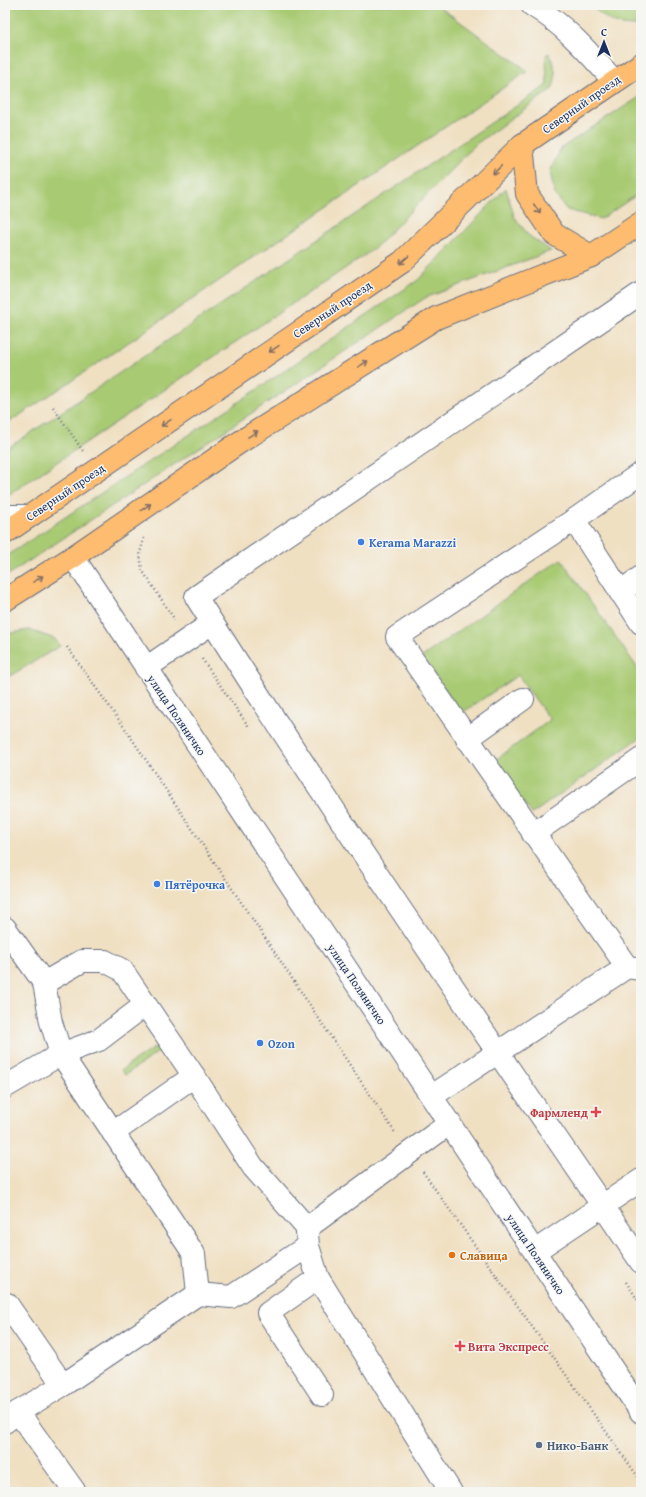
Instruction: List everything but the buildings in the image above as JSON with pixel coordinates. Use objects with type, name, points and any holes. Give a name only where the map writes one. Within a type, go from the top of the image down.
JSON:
[{"type":"main road","name":"Северный проезд","points":[[5,533],[402,262],[522,145],[641,64]]},
{"type":"main road","points":[[522,145],[527,194],[554,234],[590,256]]},
{"type":"main road","points":[[5,600],[73,557],[237,444],[436,318],[590,256],[641,223]]},
{"type":"street","points":[[535,6],[564,27],[614,81]]},
{"type":"street","points":[[641,293],[196,597],[256,692],[497,1052],[641,1262]]},
{"type":"street","points":[[432,1096],[497,1052],[634,968],[533,834],[397,637],[574,520],[641,473]]},
{"type":"street","points":[[5,516],[30,516]]},
{"type":"street","points":[[574,520],[641,623]]},
{"type":"street","name":"улица Поляничко","points":[[73,557],[641,1412]]},
{"type":"street","points":[[620,592],[641,577]]},
{"type":"street","points":[[146,668],[212,623]]},
{"type":"street","points":[[467,739],[523,699]]},
{"type":"street","points":[[533,834],[641,759]]},
{"type":"street","points":[[5,928],[44,983],[51,1022],[60,1054],[194,1254],[198,1294]]},
{"type":"street","points":[[44,983],[82,961],[106,961],[122,970],[254,1167],[308,1237],[318,1278],[451,1492]]},
{"type":"street","points":[[5,1087],[60,1054],[99,1040],[145,1005]]},
{"type":"street","points":[[113,1133],[194,1076]]},
{"type":"street","points":[[75,1492],[12,1417],[63,1385],[198,1294],[231,1297],[308,1237],[409,1153],[450,1123]]},
{"type":"street","points":[[534,1251],[641,1180]]},
{"type":"street","points":[[318,1278],[268,1312],[322,1395]]},
{"type":"street","points":[[5,1304],[7,1304],[63,1385]]},
{"type":"path","points":[[53,407],[87,456]]},
{"type":"path","points":[[144,538],[140,554],[142,570],[156,591]]},
{"type":"path","points":[[67,647],[124,727],[409,1153],[641,1481]]},
{"type":"green space","points":[[5,5],[437,5],[528,71],[5,425]]},
{"type":"green space","points":[[641,5],[641,26],[614,23],[598,12],[592,6]]},
{"type":"green space","points":[[549,53],[555,71],[555,80],[552,89],[476,144],[374,249],[5,497],[5,450],[547,85],[546,55]]},
{"type":"green space","points":[[641,96],[641,192],[601,219],[567,210],[555,195],[550,172],[561,148]]},
{"type":"green space","points":[[506,188],[514,216],[528,235],[551,251],[425,298],[5,577],[5,557],[237,403],[418,280]]},
{"type":"green space","points":[[561,559],[641,673],[641,737],[532,814],[494,761],[550,720],[518,675],[462,713],[422,657]]},
{"type":"green space","points":[[29,630],[55,639],[60,646],[5,679],[5,634]]},
{"type":"green space","points":[[158,1045],[161,1050],[125,1075],[121,1070]]},
{"type":"place","name":"Kerama Marazzi","points":[[361,542]]},
{"type":"place","name":"Пятёрочка","points":[[157,884]]},
{"type":"place","name":"Ozon","points":[[260,1043]]},
{"type":"place","name":"Фармленд","points":[[596,1112]]},
{"type":"place","name":"Славица","points":[[452,1255]]},
{"type":"place","name":"Вита Экспресс","points":[[460,1346]]},
{"type":"place","name":"Нико-Банк","points":[[539,1445]]}]
